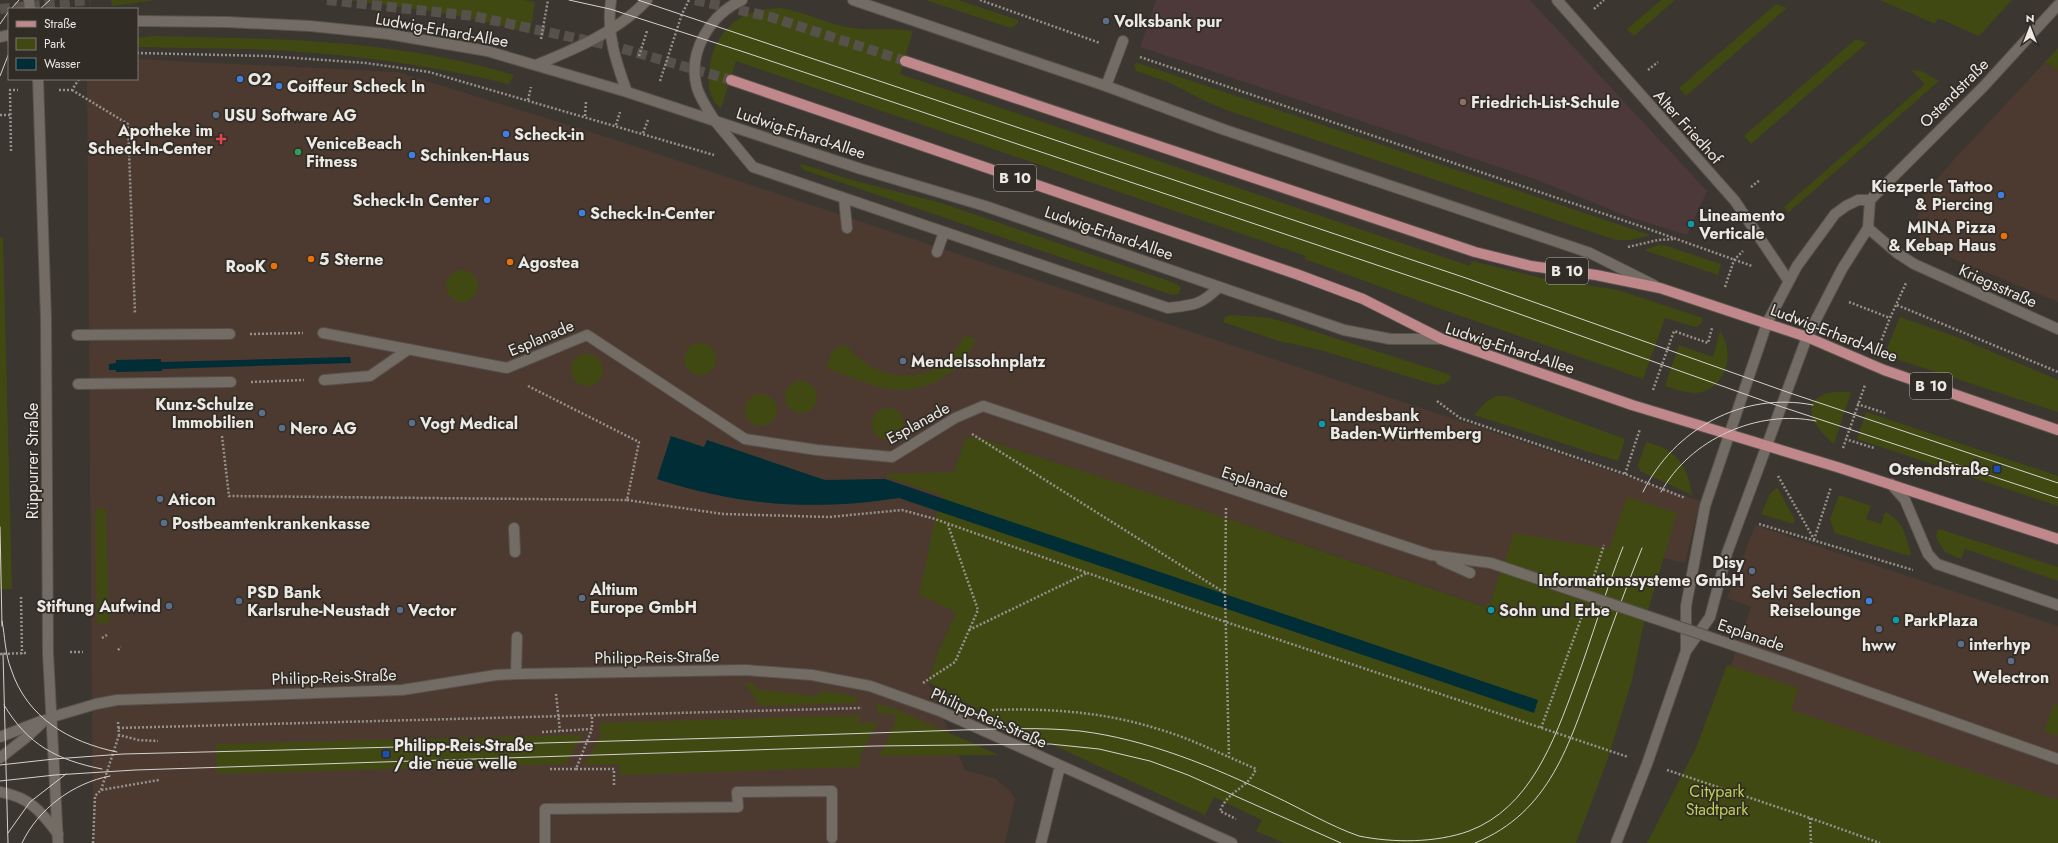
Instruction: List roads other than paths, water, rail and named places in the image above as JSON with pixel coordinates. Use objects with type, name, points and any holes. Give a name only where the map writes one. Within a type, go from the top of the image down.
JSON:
[{"type":"main road","name":"B 10","points":[[905,61],[1475,252],[1531,266],[1596,275],[1660,288]]},
{"type":"main road","name":"B 10","points":[[731,80],[1342,291],[1363,299],[1442,339]]},
{"type":"main road","name":"Ludwig-Erhard-Allee","points":[[1660,288],[1807,337],[1873,365],[2058,430]]},
{"type":"main road","name":"Ludwig-Erhard-Allee","points":[[1442,339],[1647,409],[1891,484],[2058,539]]},
{"type":"street","points":[[611,0],[610,30],[613,52],[627,92]]},
{"type":"street","points":[[536,65],[573,50],[610,30],[647,0]]},
{"type":"street","points":[[742,0],[720,14],[702,38],[697,54],[697,87],[703,104],[753,167],[1168,308],[1191,306],[1206,300],[1219,287]]},
{"type":"street","name":"Ludwig-Erhard-Allee","points":[[853,0],[1106,86],[1225,130],[1590,253],[1660,288]]},
{"type":"street","name":"Alter Friedhof","points":[[1557,0],[1735,201],[1788,280]]},
{"type":"street","name":"Ostendstraße","points":[[1870,200],[1984,86],[2058,5]]},
{"type":"street","name":"Ludwig-Erhard-Allee","points":[[138,21],[265,24],[388,34],[474,48],[627,92],[861,169],[985,206],[1344,330],[1390,339],[1442,339]]},
{"type":"street","points":[[1106,86],[1121,46]]},
{"type":"street","name":"Rüppurrer Straße","points":[[38,80],[46,319],[48,718],[58,839]]},
{"type":"street","points":[[844,198],[848,228]]},
{"type":"street","points":[[1616,843],[1648,764],[1686,651],[1710,617],[1727,553],[1807,337],[1828,294],[1868,228],[1870,200],[1858,200],[1835,214],[1810,247],[1788,280],[1767,323],[1705,506],[1686,606],[1686,651]]},
{"type":"street","name":"Kriegsstraße","points":[[1868,228],[1897,253],[1914,264],[2058,329]]},
{"type":"street","points":[[937,252],[944,232]]},
{"type":"street","name":"Esplanade","points":[[323,332],[507,368],[588,335],[745,439],[817,450],[892,456],[955,418],[983,406],[1432,555],[1470,573]]},
{"type":"street","points":[[77,335],[230,334]]},
{"type":"street","points":[[324,380],[370,376],[409,349]]},
{"type":"street","points":[[78,384],[231,382]]},
{"type":"street","points":[[1891,484],[1905,500],[1928,554],[1937,564],[2058,605]]},
{"type":"street","points":[[514,528],[515,552]]},
{"type":"street","name":"Esplanade","points":[[1432,555],[1491,563],[1792,665],[2058,759]]},
{"type":"street","points":[[516,674],[517,637]]},
{"type":"street","name":"Philipp-Reis-Straße","points":[[0,737],[48,718],[96,704],[117,700],[402,690],[496,675],[516,674],[745,670],[778,672],[841,679],[902,696],[944,713],[1232,843]]},
{"type":"street","points":[[0,758],[48,718]]},
{"type":"street","points":[[1041,843],[1060,766]]},
{"type":"street","points":[[546,843],[545,808],[738,807],[737,792],[832,791],[832,838]]},
{"type":"street","points":[[0,792],[30,802],[42,813],[58,839]]},
{"type":"water","points":[[350,357],[351,363],[162,369],[162,371],[116,372],[116,370],[109,370],[109,364],[116,363],[116,360],[161,359],[161,362]]},
{"type":"water","points":[[671,436],[704,447],[707,440],[825,480],[885,479],[1538,700],[1534,713],[899,498],[836,504],[776,504],[717,495],[657,479]]},
{"type":"tunnel","points":[[10,8],[90,0]]},
{"type":"tunnel","points":[[327,0],[473,16],[617,47],[731,80]]},
{"type":"tunnel","points":[[695,0],[771,17],[905,61]]},
{"type":"tunnel","points":[[0,9],[8,8]]},
{"type":"tram line","points":[[12,8],[19,0]]},
{"type":"tram line","points":[[41,8],[50,0]]},
{"type":"tram line","points":[[569,0],[610,9],[747,53],[1463,294],[1770,403],[2058,498]]},
{"type":"tram line","points":[[638,0],[1466,278],[1787,392],[2058,483]]},
{"type":"tram line","points":[[0,24],[8,12]]},
{"type":"tram line","points":[[0,76],[8,56]]},
{"type":"tram line","points":[[1643,492],[1656,470],[1673,450],[1692,433],[1713,420],[1737,410],[1761,404],[1787,402],[1813,405]]},
{"type":"tram line","points":[[1661,492],[1674,473],[1689,457],[1707,443],[1728,432],[1749,424],[1771,420],[1794,418],[1816,421]]},
{"type":"tram line","points":[[0,527],[2,626]]},
{"type":"tram line","points":[[0,765],[123,754],[755,737],[990,729],[1065,730],[1105,735],[1155,747],[1204,765],[1251,785],[1359,836],[1400,841],[1429,840],[1469,831],[1490,820],[1508,806],[1524,789],[1537,770],[1567,706],[1623,547]]},
{"type":"tram line","points":[[1475,843],[1501,830],[1522,813],[1540,794],[1554,773],[1576,725],[1642,548]]},
{"type":"tram line","points":[[2,621],[6,651],[18,686],[39,714],[52,725],[82,742],[117,752]]},
{"type":"tram line","points":[[3,653],[8,843]]},
{"type":"tram line","points":[[4,705],[23,731],[45,749],[71,761],[102,769]]},
{"type":"tram line","points":[[0,781],[55,775],[135,770],[875,746],[1050,744],[1099,749],[1150,761],[1188,775],[1341,843]]},
{"type":"tram line","points":[[8,833],[30,802],[66,774]]},
{"type":"tram line","points":[[22,843],[37,819],[58,799],[70,791],[96,779],[110,776]]},
{"type":"place","name":"Volksbank pur","points":[[1106,21]]},
{"type":"place","name":"O2","points":[[240,79]]},
{"type":"place","name":"Coiffeur Scheck In","points":[[279,86]]},
{"type":"place","name":"Friedrich-List-Schule","points":[[1463,102]]},
{"type":"place","name":"USU Software AG","points":[[216,115]]},
{"type":"place","name":"Scheck-in","points":[[506,134]]},
{"type":"place","name":"Apotheke im Scheck-In-Center","points":[[221,139]]},
{"type":"place","name":"VeniceBeach Fitness","points":[[298,152]]},
{"type":"place","name":"Schinken-Haus","points":[[412,155]]},
{"type":"place","name":"Kiezperle Tattoo & Piercing","points":[[2001,195]]},
{"type":"place","name":"Scheck-In Center","points":[[487,200]]},
{"type":"place","name":"Scheck-In-Center","points":[[582,213]]},
{"type":"place","name":"Lineamento Verticale","points":[[1691,224]]},
{"type":"place","name":"MINA Pizza & Kebap Haus","points":[[2004,236]]},
{"type":"place","name":"5 Sterne","points":[[311,259]]},
{"type":"place","name":"Agostea","points":[[510,262]]},
{"type":"place","name":"RooK","points":[[274,266]]},
{"type":"place","name":"Mendelssohnplatz","points":[[903,361]]},
{"type":"place","name":"Kunz-Schulze Immobilien","points":[[262,413]]},
{"type":"place","name":"Vogt Medical","points":[[412,423]]},
{"type":"place","name":"Landesbank Baden-Württemberg","points":[[1322,424]]},
{"type":"place","name":"Nero AG","points":[[282,428]]},
{"type":"place","name":"Ostendstraße","points":[[1997,469]]},
{"type":"place","name":"Aticon","points":[[160,499]]},
{"type":"place","name":"Postbeamtenkrankenkasse","points":[[164,523]]},
{"type":"place","name":"Disy Informationssysteme GmbH","points":[[1752,571]]},
{"type":"place","name":"Altium Europe GmbH","points":[[582,598]]},
{"type":"place","name":"PSD Bank Karlsruhe-Neustadt","points":[[239,601]]},
{"type":"place","name":"Selvi Selection Reiselounge","points":[[1869,601]]},
{"type":"place","name":"Stiftung Aufwind","points":[[169,606]]},
{"type":"place","name":"Vector","points":[[400,610]]},
{"type":"place","name":"Sohn und Erbe","points":[[1491,610]]},
{"type":"place","name":"ParkPlaza","points":[[1896,620]]},
{"type":"place","name":"hww","points":[[1879,629]]},
{"type":"place","name":"interhyp","points":[[1961,644]]},
{"type":"place","name":"Welectron","points":[[2011,661]]},
{"type":"place","name":"Philipp-Reis-Straße / die neue welle","points":[[386,754]]},
{"type":"park label","name":"Citypark Stadtpark","points":[[1717,800]]}]
